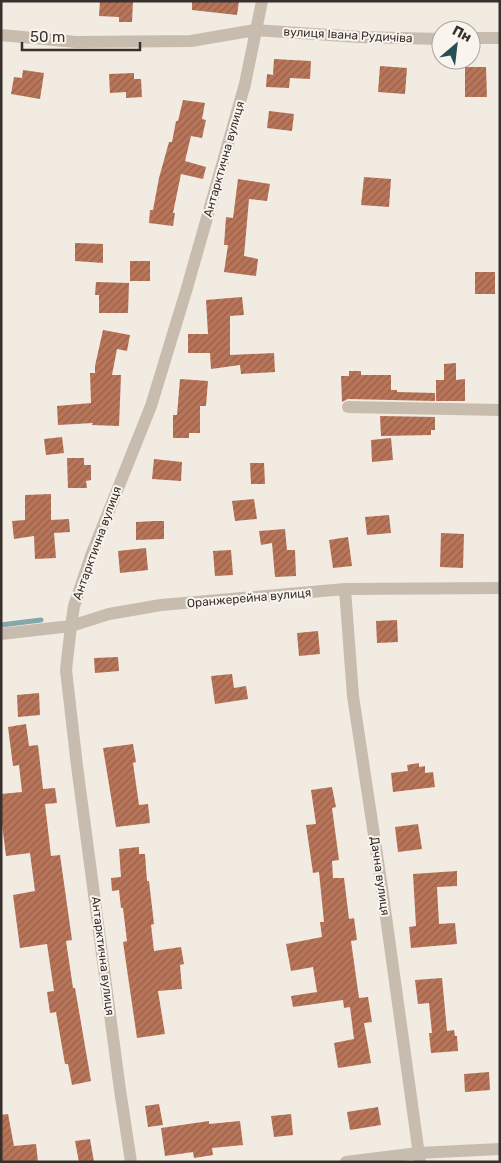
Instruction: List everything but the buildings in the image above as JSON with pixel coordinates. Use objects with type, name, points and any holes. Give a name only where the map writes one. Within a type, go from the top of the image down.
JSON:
[{"type":"street","name":"Антарктична вулиця","points":[[131,1162],[66,670],[74,606],[92,553],[151,406],[190,279],[245,84],[262,1]]},
{"type":"street","name":"вулиця Івана Рудичіва","points":[[1,35],[76,42],[191,40],[255,30],[359,37],[431,39]]},
{"type":"street","points":[[481,38],[500,38]]},
{"type":"street","points":[[348,407],[500,410]]},
{"type":"street","name":"Оранжерейна вулиця","points":[[1,634],[71,626],[109,614],[162,605],[345,589],[500,588]]},
{"type":"street","name":"Дачна вулиця","points":[[345,589],[353,696],[419,1157]]},
{"type":"street","points":[[346,1162],[500,1149]]},
{"type":"waterway","points":[[1,625],[41,620]]}]
